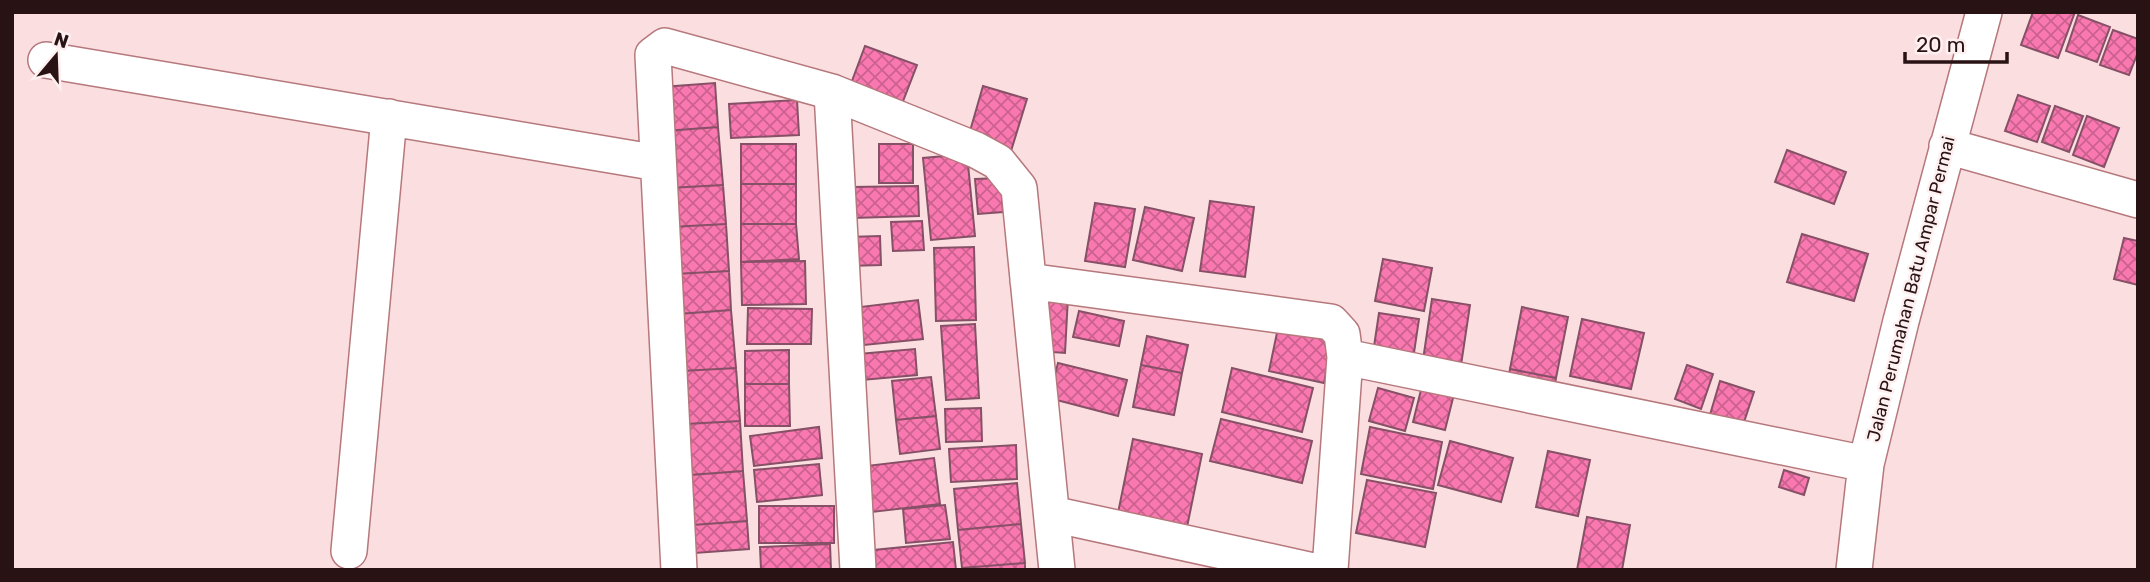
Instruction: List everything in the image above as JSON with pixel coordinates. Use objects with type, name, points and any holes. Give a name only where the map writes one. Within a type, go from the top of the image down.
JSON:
[{"type":"street","name":"Jalan Perumahan Batu Ampar Permai","points":[[1854,570],[1866,464],[1901,320],[1984,12]]},
{"type":"street","points":[[679,570],[653,55],[665,46],[832,92],[976,150],[998,162],[1019,188],[1057,570]]},
{"type":"street","points":[[46,60],[658,163]]},
{"type":"street","points":[[832,92],[858,570]]},
{"type":"street","points":[[349,551],[389,117]]},
{"type":"street","points":[[1947,146],[2138,200]]},
{"type":"street","points":[[1028,281],[1331,322],[1342,334],[1345,357],[1330,570]]},
{"type":"street","points":[[1345,357],[1866,464]]},
{"type":"street","points":[[1052,514],[1309,570]]},
{"type":"building","points":[[2033,12],[2075,12],[2058,58],[2021,45]]},
{"type":"building","points":[[2078,15],[2110,27],[2097,62],[2066,51]]},
{"type":"building","points":[[2113,30],[2138,39],[2138,52],[2129,75],[2100,65]]},
{"type":"building","points":[[865,46],[917,65],[900,109],[849,89]]},
{"type":"building","points":[[715,83],[718,127],[665,131],[662,87]]},
{"type":"building","points":[[983,86],[1027,99],[1011,151],[968,138]]},
{"type":"building","points":[[2018,95],[2050,106],[2037,142],[2005,131]]},
{"type":"building","points":[[797,100],[799,135],[731,138],[729,104]]},
{"type":"building","points":[[2055,106],[2083,116],[2069,152],[2042,142]]},
{"type":"building","points":[[2087,116],[2119,128],[2104,167],[2073,155]]},
{"type":"building","points":[[718,127],[723,185],[669,188],[665,131]]},
{"type":"building","points":[[741,144],[796,144],[796,184],[741,184]]},
{"type":"building","points":[[879,144],[913,144],[913,183],[879,183]]},
{"type":"building","points":[[1787,150],[1846,172],[1834,204],[1775,182]]},
{"type":"building","points":[[967,154],[975,236],[931,240],[923,158]]},
{"type":"building","points":[[1001,178],[1003,212],[978,214],[975,179]]},
{"type":"building","points":[[741,184],[796,184],[796,224],[741,224]]},
{"type":"building","points":[[723,185],[726,224],[671,227],[669,188]]},
{"type":"building","points":[[918,186],[919,216],[852,218],[851,187]]},
{"type":"building","points":[[1210,201],[1254,207],[1245,277],[1200,271]]},
{"type":"building","points":[[1095,203],[1135,209],[1125,267],[1085,261]]},
{"type":"building","points":[[1145,207],[1194,218],[1182,271],[1133,260]]},
{"type":"building","points":[[922,221],[924,250],[893,251],[891,222]]},
{"type":"building","points":[[726,224],[729,271],[675,274],[671,227]]},
{"type":"building","points":[[741,224],[796,224],[799,259],[741,262]]},
{"type":"building","points":[[1802,234],[1868,254],[1854,301],[1787,282]]},
{"type":"building","points":[[880,236],[881,265],[848,266],[848,237]]},
{"type":"building","points":[[2124,238],[2138,241],[2138,285],[2114,279]]},
{"type":"building","points":[[974,247],[976,320],[936,321],[934,248]]},
{"type":"building","points":[[1383,259],[1432,268],[1424,311],[1375,301]]},
{"type":"building","points":[[805,261],[806,304],[742,305],[741,262]]},
{"type":"building","points":[[729,271],[731,310],[678,314],[675,274]]},
{"type":"building","points":[[1043,295],[1068,297],[1065,353],[1039,351]]},
{"type":"building","points":[[1432,299],[1470,305],[1460,372],[1422,367]]},
{"type":"building","points":[[918,300],[923,339],[864,345],[860,307]]},
{"type":"building","points":[[1522,307],[1568,317],[1556,378],[1510,369]]},
{"type":"building","points":[[748,308],[812,309],[811,344],[747,344]]},
{"type":"building","points":[[731,310],[736,368],[682,371],[678,314]]},
{"type":"building","points":[[1079,311],[1124,321],[1119,346],[1073,337]]},
{"type":"building","points":[[1379,313],[1419,319],[1412,366],[1372,360]]},
{"type":"building","points":[[1582,319],[1644,333],[1631,389],[1570,376]]},
{"type":"building","points":[[975,324],[979,398],[946,400],[941,326]]},
{"type":"building","points":[[1278,328],[1333,340],[1324,383],[1269,371]]},
{"type":"building","points":[[1147,336],[1188,345],[1182,373],[1141,365]]},
{"type":"building","points":[[915,349],[917,375],[862,380],[859,354]]},
{"type":"building","points":[[789,350],[789,384],[745,384],[745,351]]},
{"type":"building","points":[[1058,363],[1127,380],[1118,416],[1049,398]]},
{"type":"building","points":[[1141,365],[1182,373],[1174,415],[1133,407]]},
{"type":"building","points":[[1687,365],[1713,374],[1701,409],[1675,399]]},
{"type":"building","points":[[736,368],[740,421],[686,424],[682,371]]},
{"type":"building","points":[[1232,368],[1313,388],[1302,432],[1222,412]]},
{"type":"building","points":[[1510,369],[1556,378],[1553,395],[1507,385]]},
{"type":"building","points":[[931,377],[936,416],[896,420],[892,381]]},
{"type":"building","points":[[1720,381],[1754,392],[1742,428],[1709,418]]},
{"type":"building","points":[[745,384],[789,384],[790,426],[745,426]]},
{"type":"building","points":[[1422,386],[1454,394],[1445,430],[1413,422]]},
{"type":"building","points":[[1378,388],[1414,398],[1405,431],[1369,421]]},
{"type":"building","points":[[981,408],[982,441],[946,442],[945,409]]},
{"type":"building","points":[[936,416],[940,449],[900,454],[896,420]]},
{"type":"building","points":[[1221,419],[1312,441],[1302,483],[1210,461]]},
{"type":"building","points":[[740,421],[743,471],[690,475],[686,424]]},
{"type":"building","points":[[819,427],[822,458],[754,466],[750,436]]},
{"type":"building","points":[[1370,427],[1442,442],[1433,489],[1361,474]]},
{"type":"building","points":[[1133,439],[1202,454],[1187,527],[1118,513]]},
{"type":"building","points":[[1450,441],[1513,458],[1501,502],[1438,485]]},
{"type":"building","points":[[1016,445],[1017,479],[951,482],[949,449]]},
{"type":"building","points":[[1548,451],[1590,460],[1578,516],[1536,507]]},
{"type":"building","points":[[934,458],[940,504],[872,512],[866,466]]},
{"type":"building","points":[[819,464],[822,495],[757,502],[754,470]]},
{"type":"building","points":[[1784,470],[1809,478],[1804,495],[1779,487]]},
{"type":"building","points":[[743,471],[747,521],[693,525],[690,475]]},
{"type":"building","points":[[1367,480],[1436,493],[1425,547],[1356,533]]},
{"type":"building","points":[[1017,483],[1021,524],[958,530],[954,489]]},
{"type":"building","points":[[945,505],[950,539],[906,543],[903,509]]},
{"type":"building","points":[[759,506],[834,506],[834,543],[759,543]]},
{"type":"building","points":[[1587,517],[1630,525],[1622,570],[1577,570]]},
{"type":"building","points":[[747,521],[749,549],[695,553],[693,525]]},
{"type":"building","points":[[1021,524],[1025,563],[962,568],[958,530]]},
{"type":"building","points":[[953,542],[956,570],[876,570],[874,550]]},
{"type":"building","points":[[830,544],[831,570],[761,570],[760,547]]},
{"type":"building","points":[[1025,563],[1025,570],[962,570],[962,568]]}]
